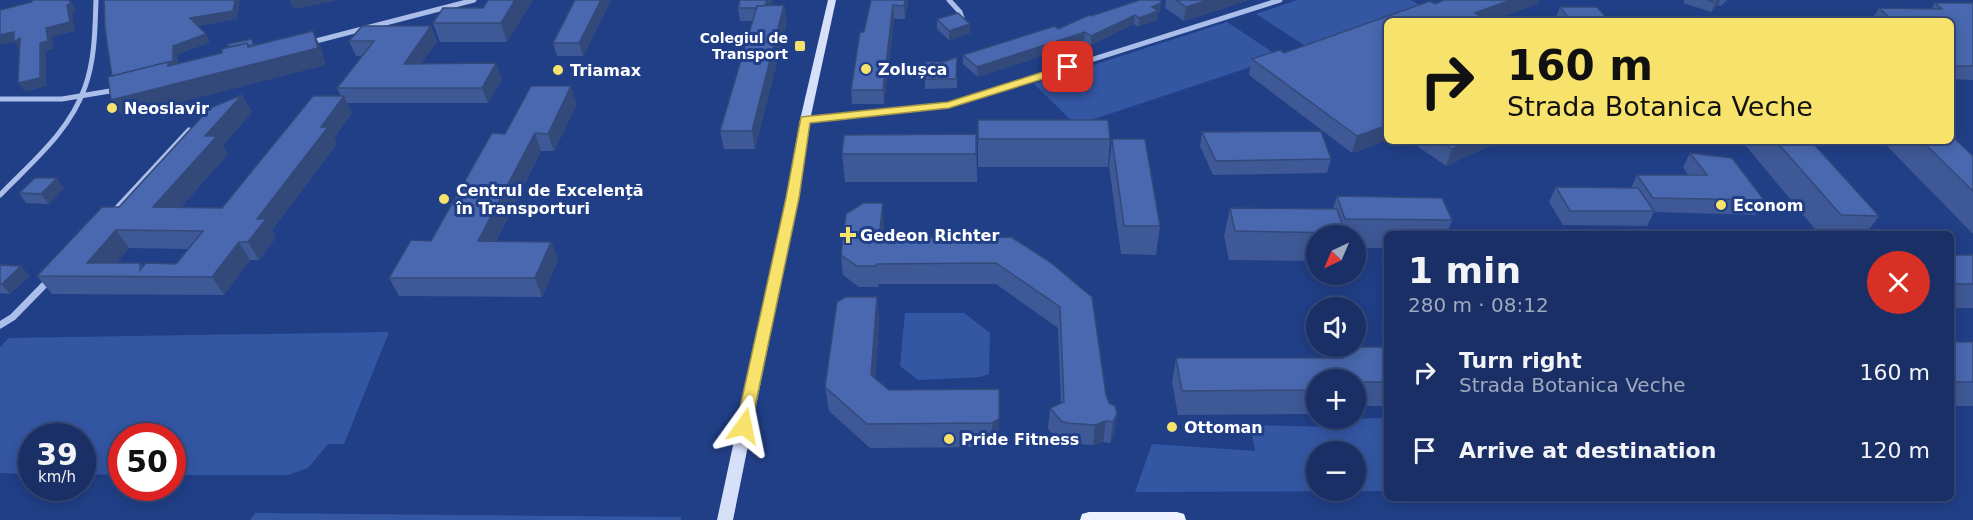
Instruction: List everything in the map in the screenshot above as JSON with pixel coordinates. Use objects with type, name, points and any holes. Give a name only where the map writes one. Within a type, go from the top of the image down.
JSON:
[{"type":"main road","points":[[725,520],[792,198],[805,120],[832,0]]},
{"type":"main road","points":[[1089,520],[1177,520]]},
{"type":"street","points":[[0,195],[63,127],[81,97],[88,76],[95,34],[96,0]]},
{"type":"street","points":[[306,44],[474,0]]},
{"type":"street","points":[[949,0],[960,12],[962,18]]},
{"type":"street","points":[[805,120],[949,105],[1280,0]]},
{"type":"street","points":[[0,99],[81,97],[122,89]]},
{"type":"street","points":[[104,222],[189,130]]},
{"type":"street","points":[[0,325],[13,317],[56,273]]},
{"type":"shaded area","points":[[1297,0],[1411,0],[1419,5],[1307,47],[1256,14]]},
{"type":"shaded area","points":[[1227,22],[1280,57],[1076,125],[1034,84]]},
{"type":"shaded area","points":[[905,313],[964,313],[990,333],[989,374],[980,377],[918,380],[900,366]]},
{"type":"shaded area","points":[[389,332],[344,444],[328,444],[308,468],[288,475],[186,475],[186,423],[108,423],[108,475],[96,474],[96,423],[18,423],[18,474],[0,473],[0,347],[9,338]]},
{"type":"shaded area","points":[[1366,418],[1384,418],[1384,491],[1366,491],[1366,441],[1306,441],[1306,491],[1135,492],[1152,444],[1255,451],[1250,425],[1306,426],[1306,429],[1366,429]]},
{"type":"shaded area","points":[[255,513],[681,517],[681,520],[250,520]]},
{"type":"building","points":[[32,0],[69,0],[71,4],[67,5],[70,22],[46,28],[48,41],[40,43],[40,78],[18,83],[20,38],[14,42],[14,32],[0,35],[0,10],[32,2]]},
{"type":"building","points":[[104,0],[235,0],[233,11],[190,18],[206,34],[173,46],[173,61],[112,76],[105,29]]},
{"type":"building","points":[[488,0],[515,0],[501,23],[433,23],[443,8],[483,8]]},
{"type":"building","points":[[575,0],[601,0],[579,43],[553,43]]},
{"type":"building","points":[[740,0],[767,0],[765,6],[738,8]]},
{"type":"building","points":[[871,0],[905,0],[904,6],[893,5],[883,90],[851,90],[860,32],[864,32]]},
{"type":"building","points":[[1140,0],[1160,0],[1161,3],[1152,7],[1158,11],[1139,18],[1135,15],[1091,36],[1085,32],[977,67],[963,55],[1055,26],[1058,29],[1089,15]]},
{"type":"building","points":[[1176,0],[1208,0],[1186,7]]},
{"type":"building","points":[[1444,0],[1511,0],[1475,13],[1484,18],[1384,18],[1384,126],[1357,136],[1252,59],[1280,50],[1284,53],[1430,1],[1435,4]]},
{"type":"building","points":[[1935,3],[1973,3],[1973,66],[1954,66],[1954,18],[1890,18],[1879,8],[1942,9]]},
{"type":"building","points":[[784,5],[752,131],[720,131],[757,6]]},
{"type":"building","points":[[1560,7],[1597,7],[1606,18],[1569,18]]},
{"type":"building","points":[[958,13],[970,24],[949,31],[937,19]]},
{"type":"building","points":[[362,26],[431,26],[404,64],[496,63],[482,88],[337,88],[374,41],[349,41]]},
{"type":"building","points":[[313,31],[318,48],[111,100],[108,77],[168,62],[168,66],[222,53],[222,49],[247,43],[248,47]]},
{"type":"building","points":[[252,39],[253,45],[249,46],[247,43],[228,47],[228,44]]},
{"type":"building","points":[[957,57],[956,79],[925,79],[926,62],[943,62]]},
{"type":"building","points":[[531,86],[571,86],[548,134],[535,133],[478,241],[551,242],[535,278],[389,278],[411,240],[431,241],[492,133],[505,134]]},
{"type":"building","points":[[242,95],[205,136],[217,136],[153,207],[222,208],[313,96],[344,96],[321,127],[328,127],[257,219],[266,219],[248,242],[239,242],[212,277],[37,276],[102,207],[119,207],[210,108]],"holes":[[[116,230],[203,231],[176,264],[146,263],[140,270],[140,263],[87,263]]]},
{"type":"building","points":[[978,120],[1108,120],[1110,139],[978,139]]},
{"type":"building","points":[[1321,131],[1331,159],[1216,161],[1202,132]]},
{"type":"building","points":[[976,134],[976,154],[842,154],[844,135]]},
{"type":"building","points":[[1954,138],[1973,156],[1973,191],[1925,144],[1954,144]]},
{"type":"building","points":[[1112,139],[1145,139],[1160,226],[1124,226]]},
{"type":"building","points":[[1445,144],[1463,144],[1452,149]]},
{"type":"building","points":[[1779,144],[1814,144],[1879,216],[1841,215]]},
{"type":"building","points":[[1690,153],[1732,158],[1764,200],[1653,198],[1637,175],[1707,175]]},
{"type":"building","points":[[35,178],[57,178],[41,194],[19,193]]},
{"type":"building","points":[[1556,187],[1638,188],[1654,211],[1570,211]]},
{"type":"building","points":[[1337,196],[1442,198],[1452,220],[1345,219]]},
{"type":"building","points":[[863,203],[883,203],[879,238],[1011,237],[1050,262],[1092,297],[1106,395],[1109,403],[1115,406],[1117,413],[1113,422],[1106,421],[1095,425],[1067,423],[1061,421],[1050,408],[1064,402],[1060,307],[996,263],[857,266],[841,255],[846,214]]},
{"type":"building","points":[[1230,208],[1337,209],[1342,225],[1306,225],[1306,232],[1235,231]]},
{"type":"building","points":[[1954,255],[1973,255],[1973,284],[1954,284]]},
{"type":"building","points":[[0,265],[21,266],[0,284]]},
{"type":"building","points":[[846,297],[877,297],[871,375],[889,390],[999,389],[999,419],[992,423],[867,424],[825,387],[837,302]]},
{"type":"building","points":[[1954,342],[1973,342],[1973,382],[1954,382]]},
{"type":"building","points":[[1366,347],[1384,347],[1384,382],[1366,382],[1366,369],[1306,369],[1306,390],[1182,391],[1176,358],[1366,357]]},
{"type":"place","name":"Colegiul de Transport","points":[[800,46]]},
{"type":"place","name":"Zolușca","points":[[866,69]]},
{"type":"place","name":"Triamax","points":[[558,70]]},
{"type":"place","name":"Neoslavir","points":[[112,108]]},
{"type":"place","name":"Centrul de Excelență în Transporturi","points":[[444,199]]},
{"type":"place","name":"Econom","points":[[1721,205]]},
{"type":"place","name":"Gedeon Richter","points":[[848,235]]},
{"type":"place","name":"Ottoman","points":[[1172,427]]},
{"type":"place","name":"Pride Fitness","points":[[949,439]]},
{"type":"route","points":[[744,426],[792,198],[805,120],[949,105],[1068,67]]}]
